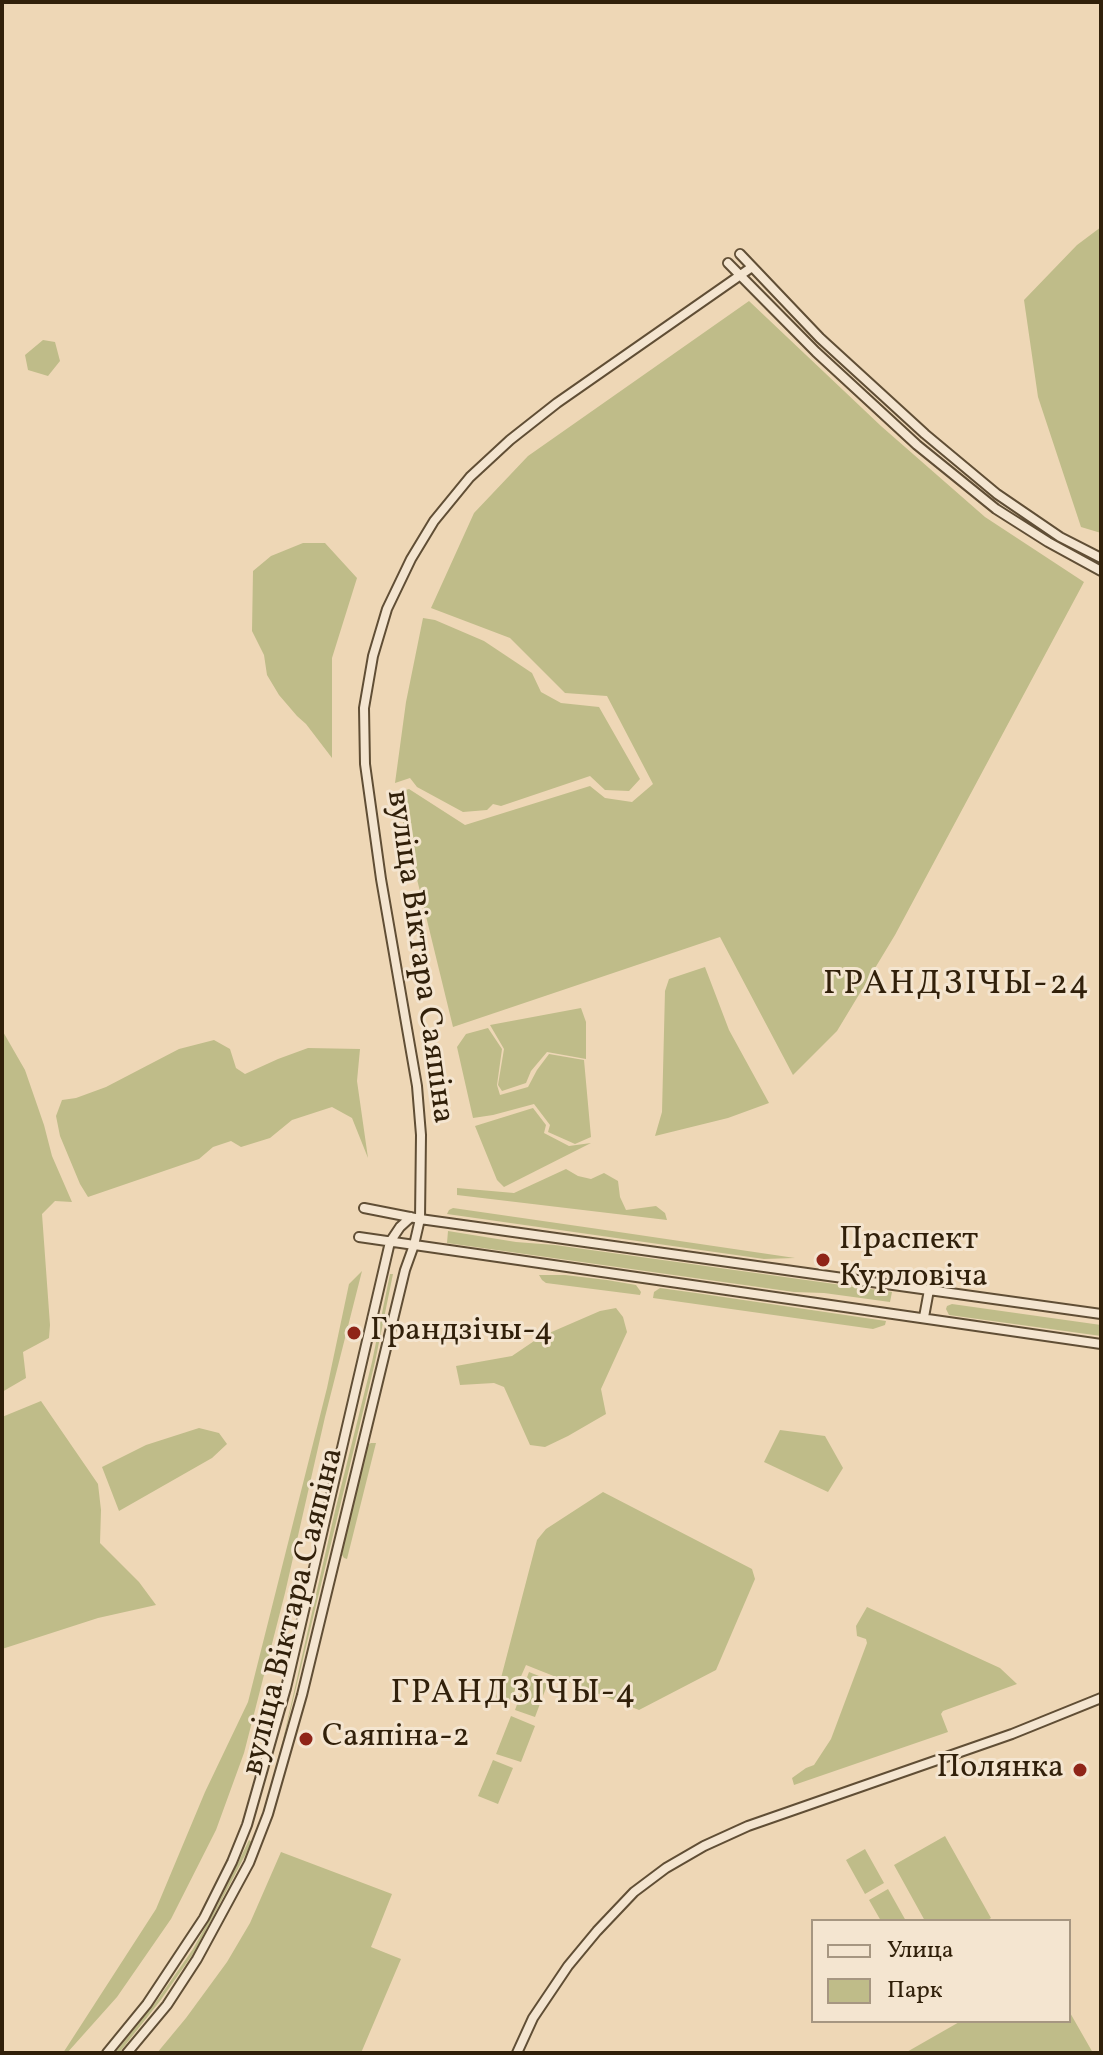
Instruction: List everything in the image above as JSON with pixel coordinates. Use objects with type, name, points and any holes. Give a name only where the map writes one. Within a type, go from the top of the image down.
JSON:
[{"type":"street","points":[[740,254],[820,338],[925,434],[997,494],[1060,537],[1101,558]]},
{"type":"street","points":[[728,263],[816,352],[917,445],[996,509],[1101,571]]},
{"type":"street","name":"вуліца Віктара Саяпіна","points":[[127,2053],[167,2005],[197,1959],[249,1863],[268,1814],[302,1695],[405,1270],[414,1245],[421,1135],[417,1086],[376,851],[365,764],[364,708],[373,656],[387,609],[434,521],[470,477],[557,403],[752,267]]},
{"type":"street","points":[[1048,542],[1045,536],[1048,533],[1060,537]]},
{"type":"street","points":[[364,1208],[416,1218],[1101,1314]]},
{"type":"street","name":"вуліца Віктара Саяпіна","points":[[107,2053],[147,2004],[204,1918],[232,1862],[253,1808],[286,1688],[390,1242],[400,1227],[416,1218]]},
{"type":"street","points":[[359,1237],[1101,1344]]},
{"type":"street","points":[[924,1317],[929,1290]]},
{"type":"street","points":[[517,2053],[533,2018],[571,1962],[634,1892],[666,1868],[748,1826],[1000,1739],[1101,1698]]},
{"type":"street","points":[[253,1808],[268,1814]]},
{"type":"green space","points":[[1101,227],[1101,533],[1081,527],[1038,397],[1024,300],[1077,245]]},
{"type":"green space","points":[[749,301],[881,426],[985,517],[1084,582],[895,935],[837,1031],[793,1075],[720,937],[453,1027],[396,793],[409,789],[465,825],[590,786],[605,798],[632,802],[653,784],[607,696],[565,693],[510,638],[431,608],[474,513],[528,456]]},
{"type":"green space","points":[[43,340],[55,342],[60,361],[48,376],[28,370],[25,355]]},
{"type":"green space","points":[[303,543],[325,543],[357,578],[332,658],[332,758],[279,695],[267,675],[264,655],[252,631],[253,571],[271,556]]},
{"type":"green space","points":[[423,618],[484,641],[532,673],[541,692],[561,703],[599,707],[640,779],[629,791],[605,790],[590,776],[501,806],[493,804],[487,810],[463,812],[417,787],[410,778],[395,783],[406,702]]},
{"type":"green space","points":[[705,967],[729,1030],[769,1103],[728,1118],[655,1136],[662,1112],[665,991],[669,979]]},
{"type":"green space","points":[[581,1008],[586,1022],[586,1059],[547,1052],[531,1071],[526,1083],[502,1091],[498,1085],[504,1049],[490,1025]]},
{"type":"green space","points":[[488,1028],[502,1049],[497,1085],[500,1095],[528,1087],[549,1054],[584,1060],[591,1137],[575,1144],[548,1132],[550,1125],[534,1104],[473,1118],[457,1047],[466,1034]]},
{"type":"green space","points":[[2,1030],[25,1070],[52,1156],[72,1202],[55,1201],[42,1214],[49,1338],[23,1352],[26,1378],[2,1392]]},
{"type":"green space","points":[[214,1040],[230,1049],[236,1068],[245,1074],[308,1048],[360,1049],[357,1081],[368,1158],[352,1118],[332,1107],[292,1120],[270,1138],[241,1147],[231,1141],[213,1147],[199,1159],[88,1197],[60,1136],[56,1116],[62,1100],[106,1087],[179,1049]]},
{"type":"green space","points":[[533,1108],[546,1125],[544,1133],[569,1146],[591,1143],[504,1187],[497,1180],[475,1126]]},
{"type":"green space","points":[[566,1169],[591,1179],[604,1173],[618,1181],[626,1210],[656,1206],[665,1213],[667,1220],[457,1195],[457,1188],[514,1193]]},
{"type":"green space","points":[[453,1208],[795,1258],[764,1259],[447,1214]]},
{"type":"green space","points":[[448,1231],[892,1292],[890,1302],[794,1292],[447,1243]]},
{"type":"green space","points":[[362,1271],[244,1753],[216,1830],[171,1919],[117,1997],[67,2053],[63,2053],[156,1909],[205,1792],[248,1702],[327,1388],[349,1284]]},
{"type":"green space","points":[[390,1274],[393,1274],[375,1362],[271,1791],[372,1362]]},
{"type":"green space","points":[[539,1275],[607,1280],[636,1285],[641,1292],[640,1295],[546,1283]]},
{"type":"green space","points":[[660,1288],[886,1321],[885,1325],[873,1329],[653,1298],[654,1292]]},
{"type":"green space","points":[[952,1304],[1101,1325],[1101,1336],[949,1315],[946,1309]]},
{"type":"green space","points":[[616,1308],[623,1317],[627,1332],[601,1389],[606,1414],[568,1436],[545,1447],[530,1445],[504,1387],[494,1383],[460,1385],[456,1366],[512,1356],[540,1337],[600,1311]]},
{"type":"green space","points":[[41,1401],[98,1484],[100,1543],[139,1582],[156,1605],[98,1618],[2,1649],[2,1417]]},
{"type":"green space","points":[[199,1428],[219,1433],[227,1444],[212,1458],[119,1511],[102,1467],[146,1445]]},
{"type":"green space","points":[[780,1430],[825,1436],[843,1468],[828,1492],[764,1462]]},
{"type":"green space","points":[[376,1443],[347,1559],[342,1555],[344,1540],[367,1445]]},
{"type":"green space","points":[[603,1492],[752,1569],[755,1579],[716,1670],[639,1710],[526,1665],[507,1708],[495,1701],[537,1540],[546,1529]]},
{"type":"green space","points":[[867,1607],[1000,1668],[1017,1684],[943,1711],[941,1714],[948,1732],[794,1785],[792,1778],[814,1765],[831,1739],[867,1643],[866,1639],[857,1636],[856,1626]]},
{"type":"green space","points":[[529,1672],[549,1680],[535,1717],[515,1710]]},
{"type":"green space","points":[[511,1716],[535,1726],[521,1762],[496,1754]]},
{"type":"green space","points":[[493,1760],[513,1768],[498,1804],[478,1796]]},
{"type":"green space","points":[[945,1836],[991,1918],[924,1919],[894,1865]]},
{"type":"green space","points":[[249,1840],[252,1842],[195,1951],[160,2001],[119,2053],[115,2053],[193,1949]]},
{"type":"green space","points":[[865,1849],[884,1883],[865,1894],[846,1860]]},
{"type":"green space","points":[[281,1852],[392,1894],[371,1947],[401,1959],[361,2053],[157,2053],[227,1962],[250,1923]]},
{"type":"green space","points":[[888,1889],[905,1919],[880,1919],[869,1900]]},
{"type":"green space","points":[[1071,2014],[1093,2053],[905,2053],[958,2023],[1071,2023]]},
{"type":"place","name":"Праспект Курловіча","points":[[823,1260]]},
{"type":"place","name":"Грандзічы-4","points":[[354,1333]]},
{"type":"place","name":"Саяпіна-2","points":[[306,1739]]},
{"type":"place","name":"Полянка","points":[[1080,1770]]},
{"type":"district","name":"ГРАНДЗІЧЫ-24","points":[[957,987]]},
{"type":"district","name":"ГРАНДЗІЧЫ-4","points":[[514,1696]]}]
